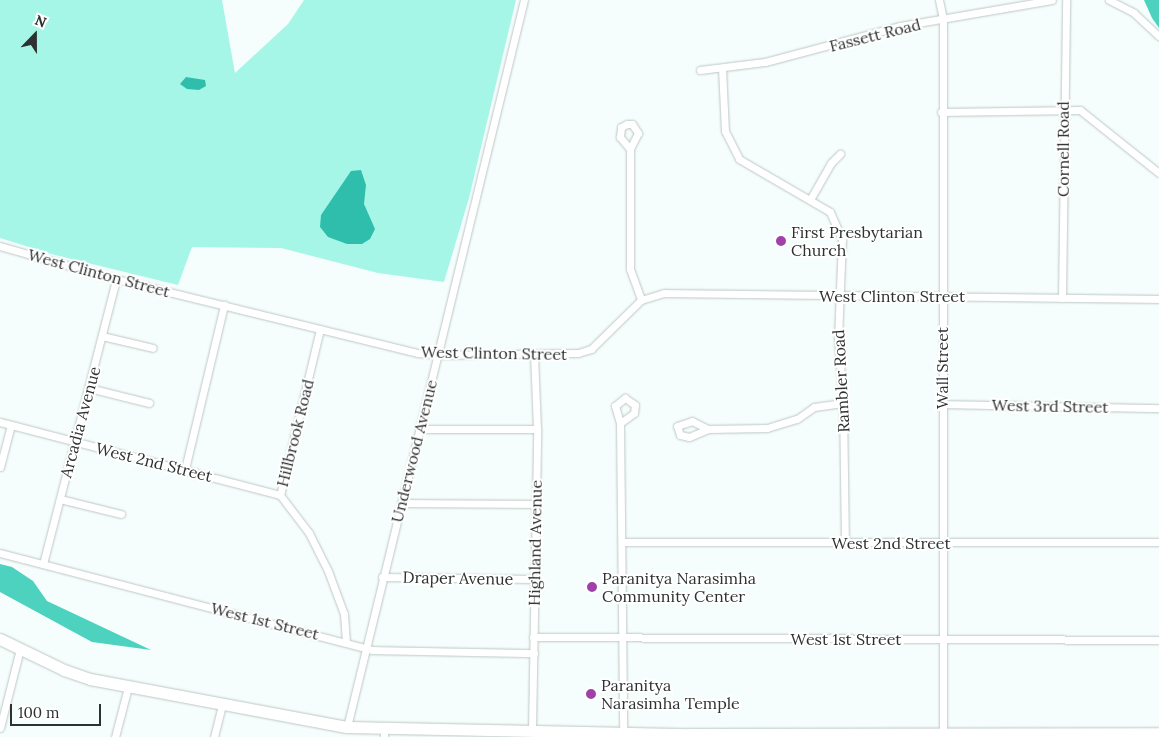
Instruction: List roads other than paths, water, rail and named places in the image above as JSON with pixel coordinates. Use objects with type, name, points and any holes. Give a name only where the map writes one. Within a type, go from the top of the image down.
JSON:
[{"type":"main road","points":[[0,639],[64,670],[128,687],[384,733],[511,734],[532,730],[690,735],[1159,733]]},
{"type":"street","name":"Underwood Avenue","points":[[347,727],[524,0]]},
{"type":"street","name":"Wall Street","points":[[939,0],[943,19],[941,112],[943,735]]},
{"type":"street","name":"Fassett Road","points":[[700,70],[800,55],[900,26],[1052,0]]},
{"type":"street","name":"Cornell Road","points":[[1062,298],[1066,0]]},
{"type":"street","points":[[1109,0],[1134,14],[1159,36]]},
{"type":"street","name":"Rambler Road","points":[[722,68],[725,131],[739,159],[765,177],[811,198],[830,212],[842,239],[838,297],[844,403],[845,543]]},
{"type":"street","points":[[941,112],[1064,109],[1087,114],[1159,173]]},
{"type":"street","points":[[630,149],[630,269],[641,300]]},
{"type":"street","points":[[811,198],[831,163],[840,154]]},
{"type":"street","name":"West Clinton Street","points":[[0,246],[116,278],[320,329],[439,355],[574,354],[591,349],[641,300],[664,293],[838,297],[1159,298]]},
{"type":"street","name":"Arcadia Avenue","points":[[43,564],[90,388],[116,278]]},
{"type":"street","points":[[185,469],[224,305]]},
{"type":"street","name":"Hillbrook Road","points":[[320,329],[280,495],[309,533],[328,571],[344,614],[346,641]]},
{"type":"street","points":[[102,336],[153,348]]},
{"type":"street","name":"Highland Avenue","points":[[532,730],[537,429],[534,355]]},
{"type":"street","points":[[90,388],[149,403]]},
{"type":"street","points":[[708,429],[767,428],[797,418],[814,407],[844,403]]},
{"type":"street","name":"West 3rd Street","points":[[942,404],[1159,408]]},
{"type":"street","name":"West 2nd Street","points":[[0,422],[280,495]]},
{"type":"street","points":[[620,424],[622,542],[620,637],[623,734]]},
{"type":"street","points":[[0,467],[12,425]]},
{"type":"street","points":[[419,429],[537,429]]},
{"type":"street","points":[[60,499],[121,514]]},
{"type":"street","points":[[401,503],[536,504]]},
{"type":"street","name":"West 2nd Street","points":[[622,542],[1159,542]]},
{"type":"street","name":"West 1st Street","points":[[0,553],[346,641],[365,648],[534,653]]},
{"type":"street","name":"Draper Avenue","points":[[382,577],[534,579]]},
{"type":"street","name":"West 1st Street","points":[[534,637],[1159,640]]},
{"type":"street","points":[[0,728],[20,649]]},
{"type":"street","points":[[115,737],[128,687]]},
{"type":"street","points":[[214,737],[222,705]]},
{"type":"place","name":"First Presbytarian Church","points":[[781,241]]},
{"type":"place","name":"Paranitya Narasimha Community Center","points":[[592,587]]},
{"type":"place","name":"Paranitya Narasimha Temple","points":[[591,694]]}]
